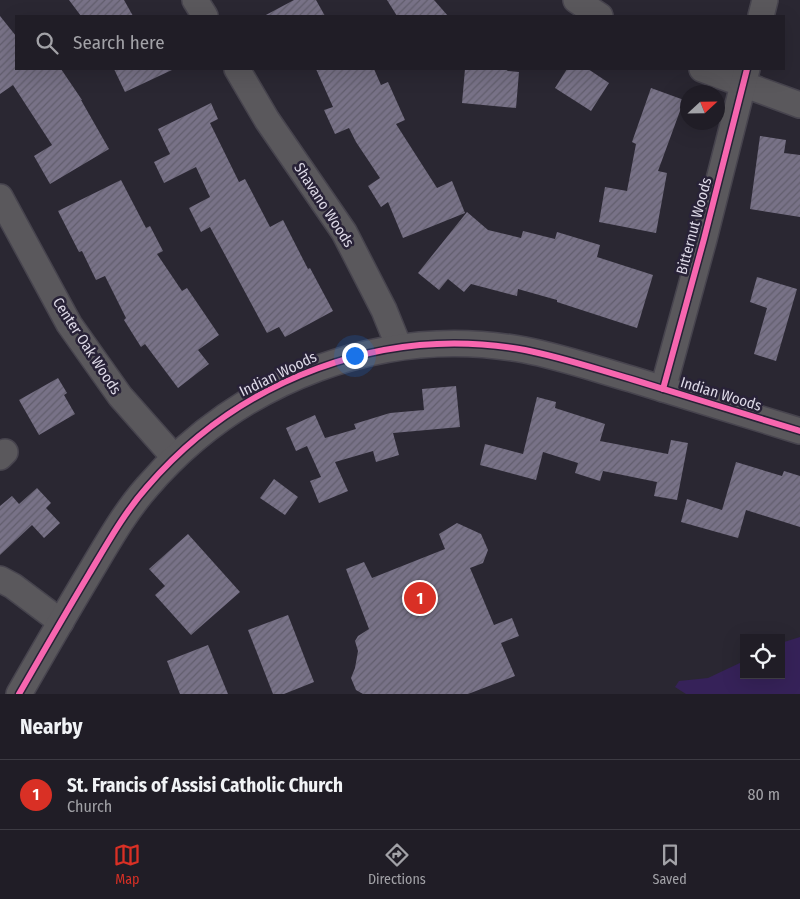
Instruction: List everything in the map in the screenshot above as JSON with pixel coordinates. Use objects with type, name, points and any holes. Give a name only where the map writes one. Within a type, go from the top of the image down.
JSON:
[{"type":"street","points":[[195,0],[204,15]]},
{"type":"street","points":[[576,0],[598,15]]},
{"type":"street","points":[[761,15],[765,0]]},
{"type":"street","name":"Shavano Woods","points":[[238,70],[267,120],[344,232],[384,310],[399,347]]},
{"type":"street","points":[[708,70],[745,76],[800,105]]},
{"type":"street","name":"Bitternut Woods","points":[[663,389],[704,239],[745,76]]},
{"type":"street","name":"Center Oak Woods","points":[[0,197],[69,324],[120,396],[174,458]]},
{"type":"street","name":"Indian Woods","points":[[19,694],[120,521],[146,487],[174,458],[209,427],[244,403],[281,382],[329,363],[399,347],[440,344],[482,344],[524,350],[566,360],[800,431]]},
{"type":"street","points":[[0,579],[13,586],[60,622]]},
{"type":"shaded area","points":[[800,637],[800,694],[686,694],[675,687],[679,681],[708,678],[740,663],[740,679],[785,679],[785,642]]},
{"type":"building","points":[[69,0],[124,0],[132,15],[80,15]]},
{"type":"building","points":[[294,0],[316,0],[324,15],[266,15]]},
{"type":"building","points":[[387,0],[434,0],[447,15],[396,15]]},
{"type":"building","points":[[0,16],[15,35],[15,70],[62,70],[82,100],[109,149],[50,184],[34,156],[52,145],[13,85],[0,94]]},
{"type":"building","points":[[114,70],[172,70],[125,92]]},
{"type":"building","points":[[316,70],[374,70],[381,85],[388,82],[405,120],[396,124],[437,188],[452,181],[465,213],[403,238],[388,202],[381,207],[368,186],[380,178],[349,128],[335,134],[324,110],[333,107]]},
{"type":"building","points":[[465,70],[508,70],[519,72],[516,108],[462,103]]},
{"type":"building","points":[[566,70],[590,70],[609,83],[591,111],[555,88]]},
{"type":"building","points":[[651,88],[680,99],[680,111],[658,171],[667,173],[656,233],[599,222],[605,187],[627,191],[636,144],[632,142]]},
{"type":"building","points":[[211,103],[218,119],[210,123],[239,182],[245,179],[270,227],[283,220],[308,269],[310,268],[333,311],[285,337],[279,327],[267,333],[210,227],[201,232],[189,208],[210,197],[196,167],[164,183],[154,162],[170,154],[158,129]]},
{"type":"building","points":[[760,136],[786,140],[784,153],[800,155],[800,217],[750,209]]},
{"type":"building","points":[[121,180],[146,228],[150,226],[163,251],[157,254],[182,291],[187,288],[219,335],[198,350],[209,364],[178,388],[145,344],[141,347],[124,320],[126,318],[105,276],[96,280],[82,251],[79,252],[58,211]]},
{"type":"building","points":[[467,212],[488,230],[521,238],[523,231],[555,239],[557,232],[600,245],[597,257],[653,275],[637,328],[557,302],[557,300],[518,289],[517,296],[471,284],[464,292],[448,279],[439,290],[418,273]]},
{"type":"building","points":[[757,277],[797,289],[776,361],[754,354],[767,308],[750,302]]},
{"type":"building","points":[[58,378],[67,393],[64,395],[75,414],[39,435],[19,400]]},
{"type":"building","points":[[456,386],[460,427],[393,433],[399,455],[376,462],[373,451],[335,462],[348,491],[319,503],[310,481],[321,477],[307,446],[296,451],[286,428],[315,415],[325,438],[356,429],[354,424],[390,413],[424,410],[422,389]]},
{"type":"building","points":[[537,397],[556,402],[555,408],[605,424],[600,441],[668,454],[671,440],[688,443],[677,500],[654,496],[657,482],[603,471],[600,481],[575,473],[578,463],[543,452],[536,480],[480,465],[485,444],[523,454]]},
{"type":"building","points":[[736,462],[782,476],[784,471],[800,476],[800,527],[746,510],[738,538],[681,522],[687,499],[722,510]]},
{"type":"building","points":[[274,479],[298,497],[285,515],[260,498]]},
{"type":"building","points":[[37,488],[51,503],[46,508],[60,523],[44,538],[32,525],[0,555],[0,506],[12,496],[19,504]]},
{"type":"building","points":[[457,523],[481,534],[488,550],[483,563],[470,568],[494,625],[512,618],[519,636],[501,643],[515,676],[468,694],[363,694],[356,690],[351,678],[358,651],[355,641],[358,636],[369,629],[346,569],[364,562],[372,578],[445,549],[439,534]]},
{"type":"building","points":[[188,534],[240,592],[191,635],[155,595],[165,586],[149,569]]},
{"type":"building","points":[[288,615],[314,682],[284,694],[273,694],[248,630]]},
{"type":"building","points":[[208,645],[228,694],[180,694],[167,661]]},
{"type":"cycle path","points":[[663,389],[704,239],[747,70]]},
{"type":"cycle path","points":[[19,694],[109,540],[147,487],[184,449],[225,416],[270,389],[318,368],[368,353],[420,345],[472,344],[525,350],[578,363],[800,431]]},
{"type":"place","name":"St. Francis of Assisi Catholic Church","points":[[420,598]]}]
